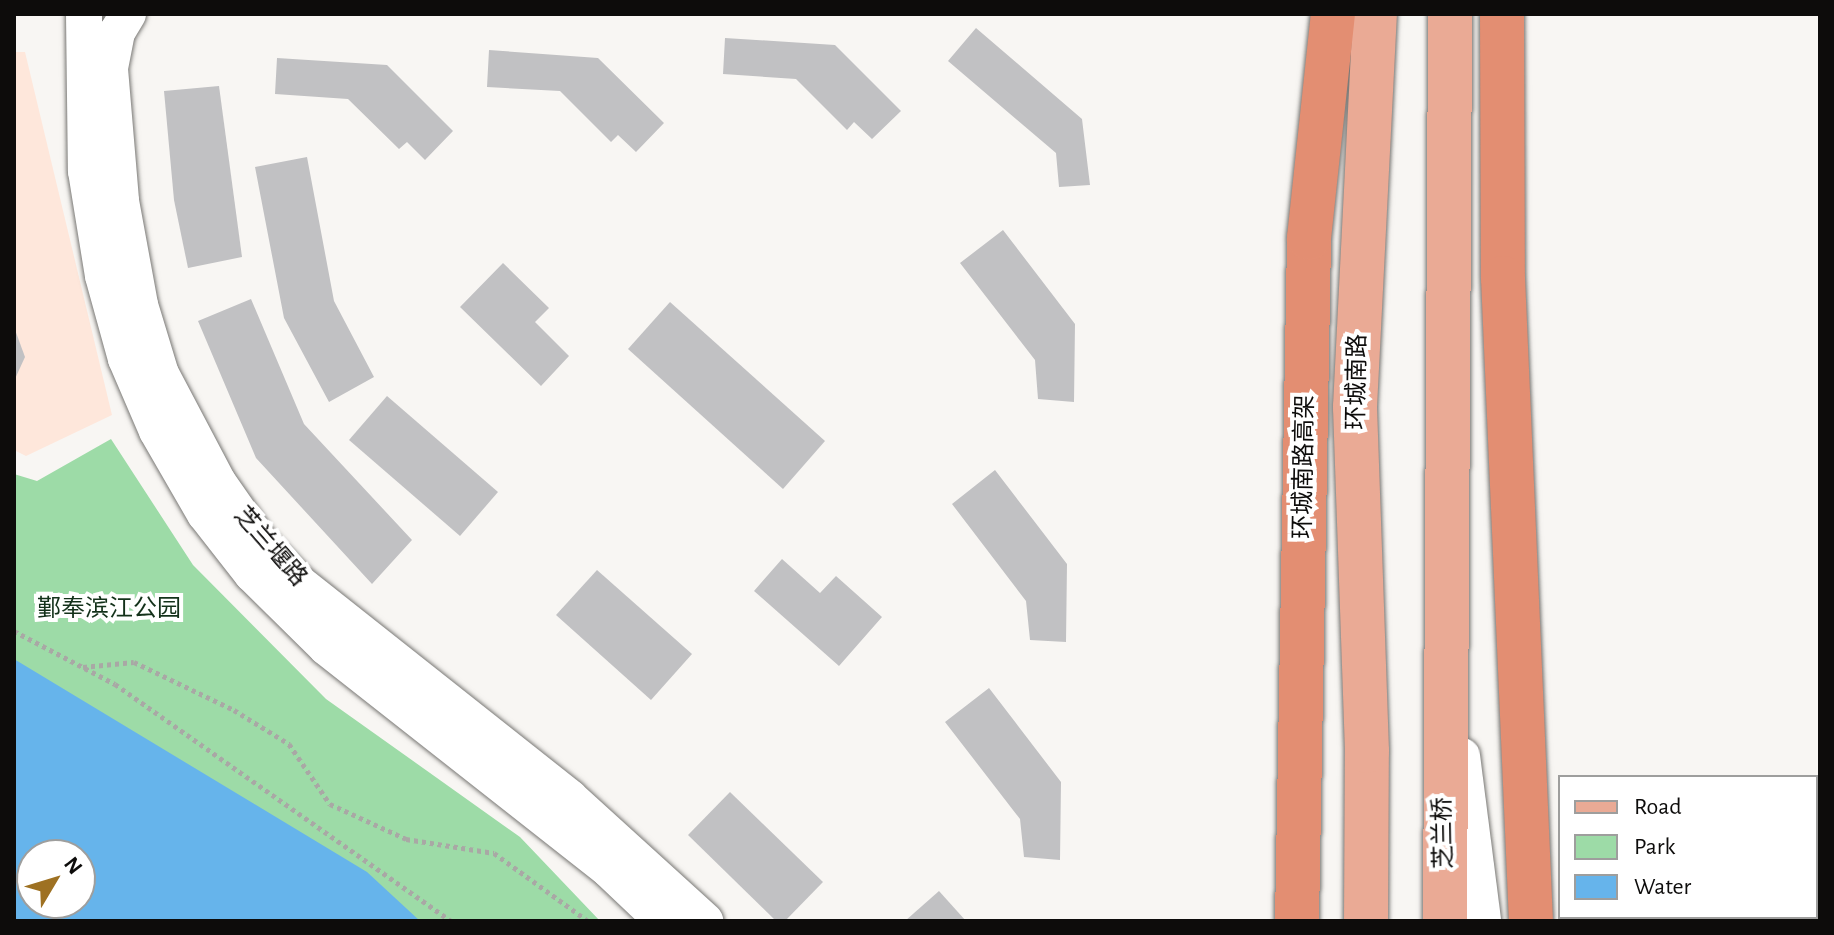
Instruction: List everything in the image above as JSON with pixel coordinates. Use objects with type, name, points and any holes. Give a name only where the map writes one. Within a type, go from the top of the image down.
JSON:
[{"type":"highway","name":"环城南路高架","points":[[1297,921],[1309,238],[1333,14]]},
{"type":"highway","points":[[1502,14],[1503,278],[1531,921]]},
{"type":"main road","name":"环城南路","points":[[1367,751],[1355,407],[1375,14]]},
{"type":"main road","points":[[1443,614],[1450,14]]},
{"type":"main road","name":"芝兰桥","points":[[1443,614],[1445,921]]},
{"type":"main road","points":[[1366,921],[1367,751]]},
{"type":"street","name":"芝兰堰路","points":[[84,14],[86,171],[103,276],[126,359],[150,416],[205,514],[252,574],[326,647],[597,861],[663,921]]},
{"type":"street","name":"芝兰堰路","points":[[128,14],[117,32],[110,69],[121,201],[140,305],[161,374],[218,482],[259,541],[299,583],[570,798],[705,921]]},
{"type":"street","points":[[1443,614],[1483,921]]},
{"type":"street","points":[[1355,921],[1367,751]]},
{"type":"path","points":[[14,631],[115,684],[451,921]]},
{"type":"path","points":[[83,667],[134,662],[234,710],[289,744],[330,804],[406,839],[494,853],[588,921]]},
{"type":"shaded area","points":[[14,52],[25,52],[112,415],[26,456],[14,450]]},
{"type":"green space","name":"鄞奉滨江公园","points":[[111,439],[193,565],[326,699],[520,837],[600,921],[395,921],[14,665],[14,474],[37,481]]},
{"type":"water","points":[[14,659],[367,872],[420,921],[14,921]]},
{"type":"building","points":[[976,28],[1082,119],[1090,185],[1059,187],[1056,153],[948,61]]},
{"type":"building","points":[[725,38],[835,45],[901,111],[872,139],[854,122],[847,130],[796,79],[723,74]]},
{"type":"building","points":[[489,50],[598,58],[664,123],[636,152],[618,135],[611,142],[560,91],[487,87]]},
{"type":"building","points":[[277,58],[387,65],[453,131],[425,160],[407,142],[399,149],[348,99],[275,94]]},
{"type":"building","points":[[219,86],[242,257],[188,268],[174,200],[164,91]]},
{"type":"building","points":[[307,157],[334,301],[374,377],[329,402],[284,318],[255,167]]},
{"type":"building","points":[[1003,230],[1075,324],[1074,402],[1038,399],[1035,360],[960,263]]},
{"type":"building","points":[[503,263],[549,308],[535,322],[569,356],[541,386],[460,307]]},
{"type":"building","points":[[251,299],[304,424],[412,540],[372,584],[256,458],[198,321]]},
{"type":"building","points":[[670,302],[825,441],[783,489],[628,349]]},
{"type":"building","points":[[14,327],[25,357],[14,381]]},
{"type":"building","points":[[387,396],[498,492],[460,536],[349,440]]},
{"type":"building","points":[[995,470],[1067,564],[1066,642],[1030,640],[1026,601],[952,504]]},
{"type":"building","points":[[782,559],[820,593],[836,576],[882,617],[839,666],[754,591]]},
{"type":"building","points":[[597,570],[692,654],[651,700],[556,615]]},
{"type":"building","points":[[989,688],[1061,782],[1060,860],[1024,857],[1020,819],[945,722]]},
{"type":"building","points":[[730,792],[823,882],[785,921],[776,921],[688,835]]},
{"type":"building","points":[[939,891],[966,921],[905,921]]}]
